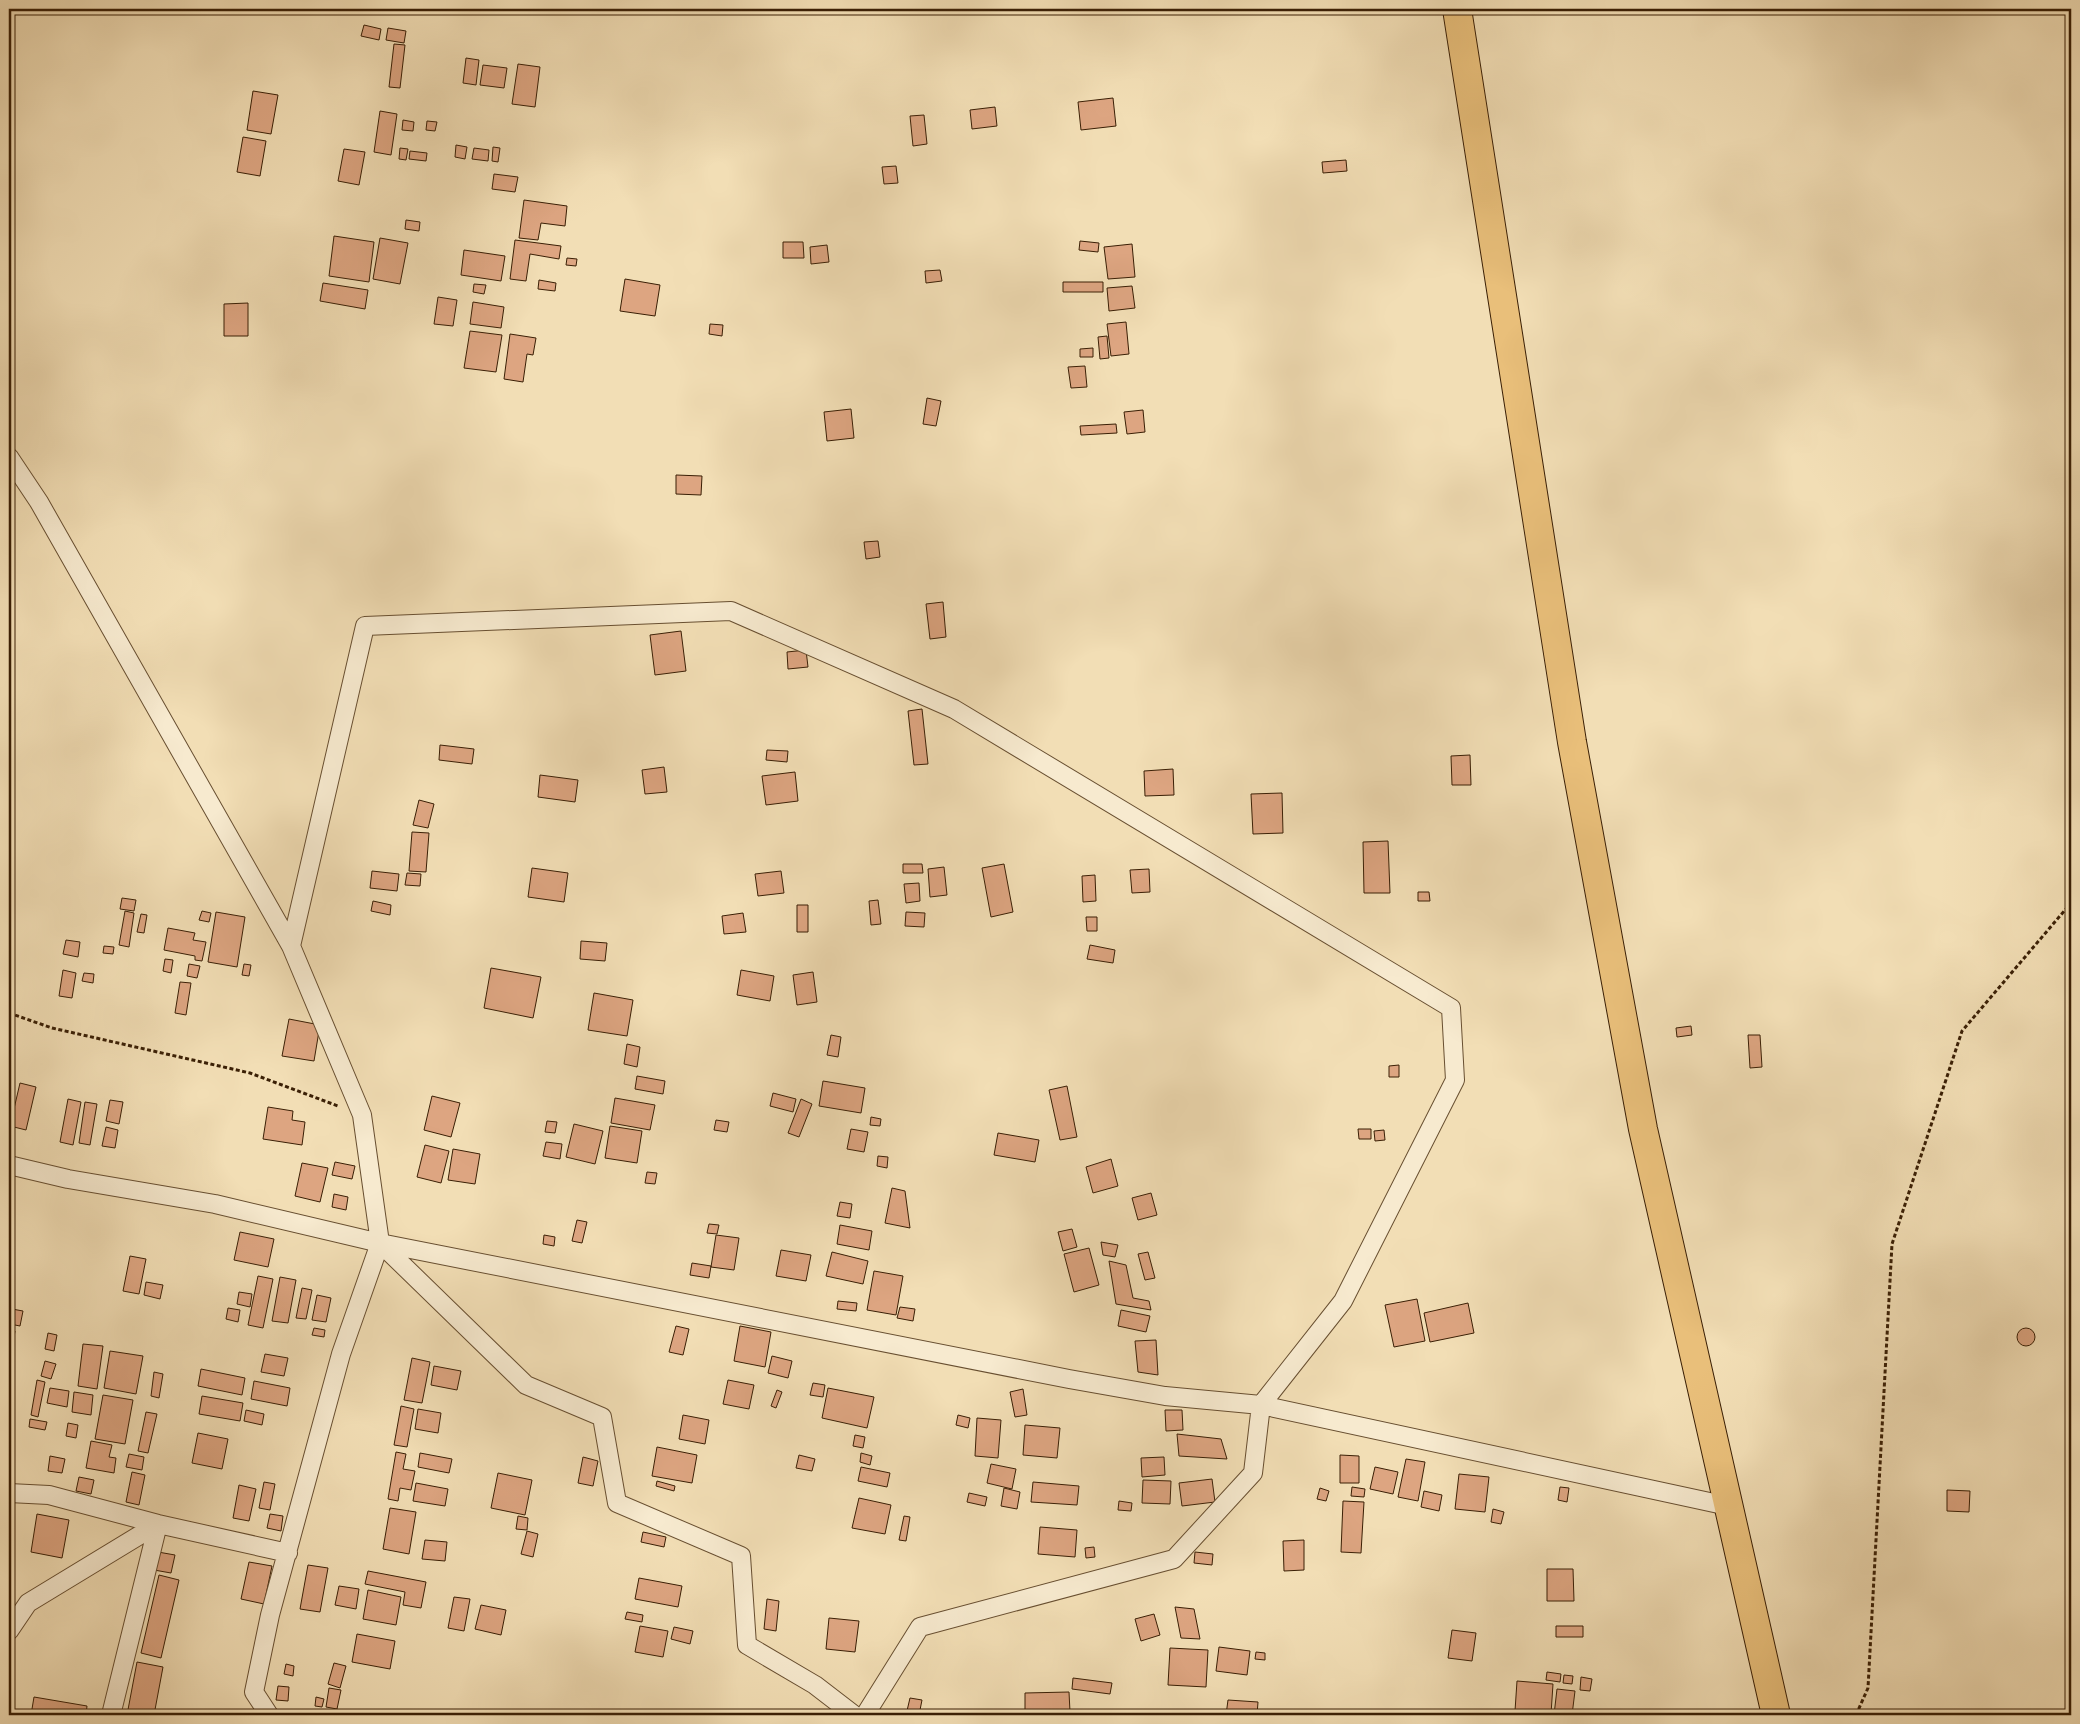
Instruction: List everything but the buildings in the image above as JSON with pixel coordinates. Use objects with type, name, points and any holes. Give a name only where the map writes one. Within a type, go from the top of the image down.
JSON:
[{"type":"main road","points":[[1457,9],[1572,742],[1643,1129],[1776,1715]]},
{"type":"street","points":[[9,457],[44,511],[291,946],[362,1115],[380,1243],[341,1354],[270,1615],[254,1692],[269,1715]]},
{"type":"street","points":[[291,946],[365,626],[731,611],[954,709],[1451,1008],[1455,1080],[1343,1301],[1261,1405],[1253,1473],[1174,1559],[920,1627],[865,1715]]},
{"type":"street","points":[[9,1165],[68,1179],[215,1204],[380,1243],[1069,1379],[1165,1396],[1261,1405],[1728,1506]]},
{"type":"street","points":[[380,1243],[526,1384],[602,1417],[617,1503],[741,1556],[747,1645],[815,1685],[854,1715]]},
{"type":"street","points":[[9,1493],[48,1495],[158,1524],[288,1553]]},
{"type":"street","points":[[9,1631],[28,1603],[158,1524]]},
{"type":"street","points":[[111,1715],[158,1524]]},
{"type":"path","points":[[1856,1715],[1868,1688],[1892,1244],[1962,1032],[2071,903]]},
{"type":"path","points":[[9,1013],[52,1028],[250,1074],[362,1115]]}]
